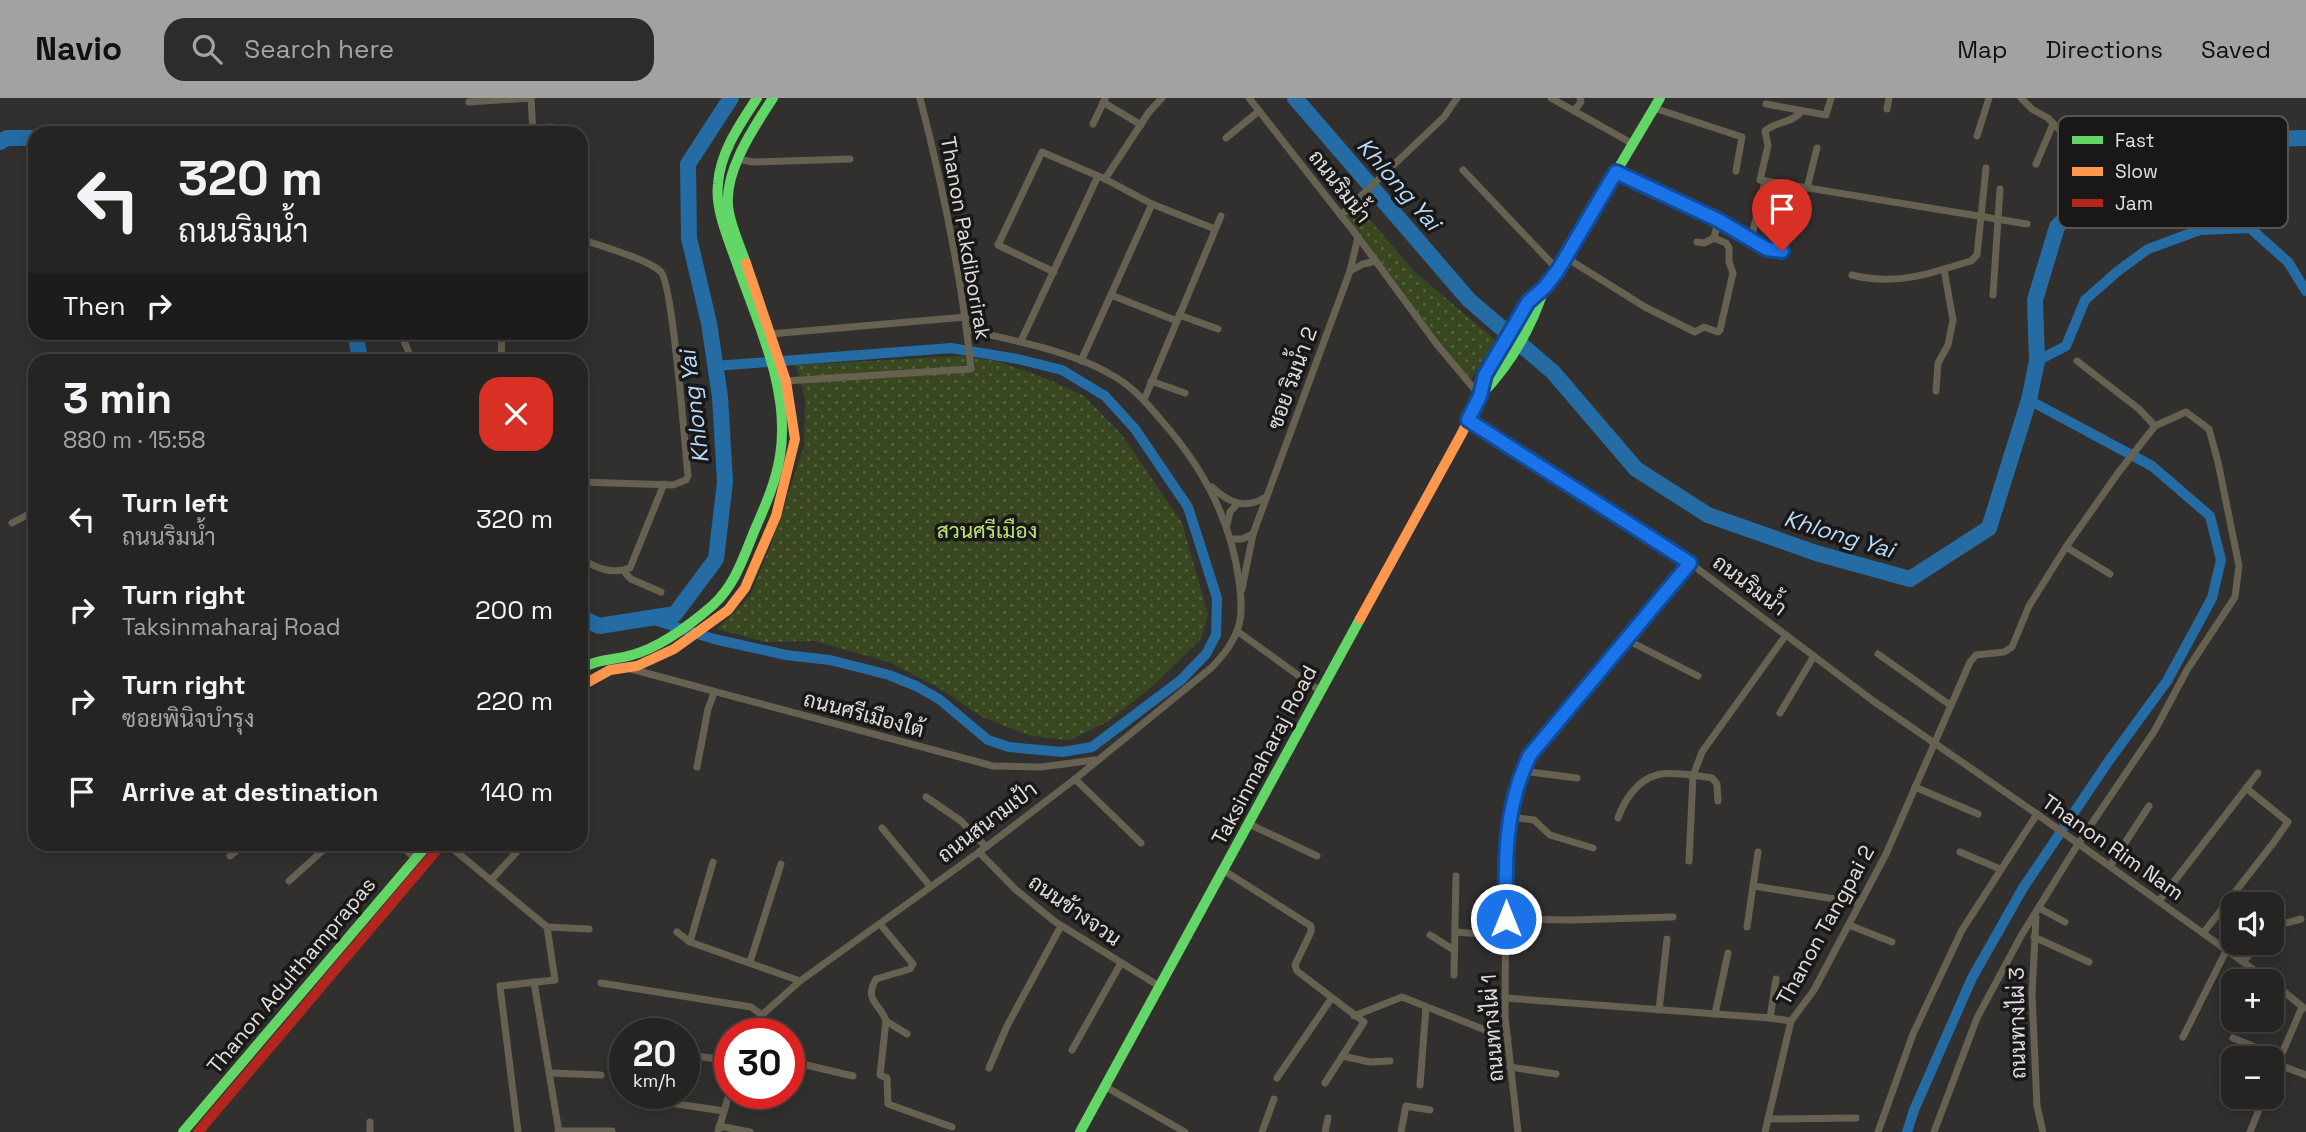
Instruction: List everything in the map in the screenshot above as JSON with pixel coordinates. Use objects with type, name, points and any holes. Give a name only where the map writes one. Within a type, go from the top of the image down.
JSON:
[{"type":"street","points":[[469,102],[531,98],[534,126]]},
{"type":"street","points":[[770,350],[770,334],[728,210],[729,183],[737,159],[773,98]]},
{"type":"street","name":"Thanon Pakdiborirak","points":[[782,379],[971,369],[966,317],[939,171],[920,98]]},
{"type":"street","points":[[1021,341],[1101,177],[1162,98]]},
{"type":"street","name":"ถนนริมน้ำ","points":[[1249,98],[1358,237],[1435,342],[1480,396]]},
{"type":"street","points":[[1341,215],[1444,117],[1457,98]]},
{"type":"street","points":[[1551,98],[1633,144]]},
{"type":"street","points":[[1574,111],[1581,102],[1580,98]]},
{"type":"street","points":[[1766,104],[1826,115],[1831,98]]},
{"type":"street","points":[[1887,109],[1889,98]]},
{"type":"street","points":[[1977,136],[1989,98]]},
{"type":"street","points":[[2021,98],[2048,118],[2058,129]]},
{"type":"street","points":[[1093,124],[1104,100],[1141,125]]},
{"type":"street","points":[[588,681],[610,670],[637,666],[674,649],[728,610],[745,589],[788,478],[795,439],[782,379],[717,195],[717,176],[724,156],[754,102],[762,114]]},
{"type":"street","points":[[1657,103],[1742,137],[1736,171]]},
{"type":"street","name":"Taksinmaharaj Road","points":[[1080,1132],[1468,420],[1480,396],[1485,375],[1528,302],[1545,287],[1558,270],[1657,103]]},
{"type":"street","points":[[1226,138],[1259,111]]},
{"type":"street","points":[[1801,112],[1794,120],[1772,125],[1765,131],[1768,146],[1760,180],[2027,224]]},
{"type":"street","points":[[2036,164],[2053,124]]},
{"type":"street","points":[[1807,188],[1817,148]]},
{"type":"street","points":[[1054,272],[998,245],[1042,152],[1101,177],[1152,204],[1215,229]]},
{"type":"street","points":[[737,159],[753,162],[850,159]]},
{"type":"street","points":[[1852,275],[1893,280],[1928,275],[1971,261],[1977,255],[1986,168]]},
{"type":"street","points":[[1463,170],[1558,270]]},
{"type":"street","points":[[1616,172],[1718,220],[1767,249],[1782,251]]},
{"type":"street","points":[[1751,239],[1765,181]]},
{"type":"street","points":[[1993,295],[2000,189]]},
{"type":"street","points":[[1081,361],[1152,204]]},
{"type":"street","points":[[1144,400],[1221,216]]},
{"type":"street","points":[[1714,238],[1718,220]]},
{"type":"street","name":"ซอย ริมน้ำ 2","points":[[1241,593],[1253,534],[1350,271],[1358,237]]},
{"type":"street","points":[[1565,257],[1644,307],[1695,332],[1704,327],[1718,332],[1733,273],[1729,262],[1729,248],[1726,243],[1714,238],[1704,243],[1697,242]]},
{"type":"street","points":[[588,242],[650,264],[664,277],[670,309],[688,476],[680,484],[588,482]]},
{"type":"street","points":[[1350,271],[1376,261]]},
{"type":"street","points":[[1936,391],[1938,363],[1948,345],[1953,320],[1944,270]]},
{"type":"street","name":"Taksinmaharaj Road","points":[[1480,396],[1496,381],[1539,308],[1545,287]]},
{"type":"street","points":[[1111,295],[1218,329]]},
{"type":"street","points":[[770,334],[966,317]]},
{"type":"street","points":[[968,334],[1021,341],[1081,361],[1111,374],[1144,400],[1193,460],[1209,485],[1231,539],[1241,593]]},
{"type":"street","points":[[1934,1132],[1977,1018],[2077,842],[2155,730],[2187,670],[2235,597],[2239,566],[2209,429],[2186,412],[2155,426],[2139,409],[2077,361]]},
{"type":"street","points":[[588,666],[649,648],[680,629],[727,589],[775,483],[782,452],[782,379]]},
{"type":"street","points":[[1151,381],[1185,393]]},
{"type":"street","name":"ถนนริมน้ำ","points":[[1468,420],[1690,563],[1872,700],[1934,741]]},
{"type":"street","name":"Thanon Tangpai 2","points":[[1765,1132],[1791,1021],[1814,990],[1886,854],[1970,662],[1976,655],[2004,652],[2012,647],[2029,606],[2066,547],[2155,426]]},
{"type":"street","points":[[588,562],[605,570],[626,569],[635,561],[664,484]]},
{"type":"street","points":[[1209,485],[1223,498],[1252,507],[1259,516]]},
{"type":"street","points":[[1226,526],[1230,512],[1241,504],[1257,502],[1267,497]]},
{"type":"street","points":[[12,523],[28,515]]},
{"type":"street","points":[[754,534],[766,539]]},
{"type":"street","points":[[1231,539],[1242,539],[1253,534]]},
{"type":"street","points":[[2066,547],[2109,574]]},
{"type":"street","name":"ถนนทางไผ่ 1","points":[[1518,1132],[1505,998],[1506,843],[1522,771],[1530,755],[1690,563]]},
{"type":"street","points":[[626,569],[626,575],[631,579],[662,592]]},
{"type":"street","name":"ถนนสนามเป้า","points":[[760,1018],[800,981],[1074,779],[1211,667],[1228,648],[1237,631],[1241,619],[1241,593]]},
{"type":"street","points":[[1237,631],[1320,691]]},
{"type":"street","points":[[1689,861],[1693,776],[1702,752],[1786,635]]},
{"type":"street","points":[[1627,640],[1698,676]]},
{"type":"street","points":[[1878,654],[1950,705]]},
{"type":"street","points":[[1780,713],[1815,656]]},
{"type":"street","name":"ถนนศรีเมืองใต้","points":[[623,667],[993,766],[1019,768],[1099,759]]},
{"type":"street","points":[[697,766],[704,726],[714,692]]},
{"type":"street","name":"Thanon Rim Nam","points":[[1934,741],[2221,945]]},
{"type":"street","points":[[1522,771],[1577,778]]},
{"type":"street","points":[[2160,901],[2258,773]]},
{"type":"street","points":[[1618,818],[1625,800],[1645,781],[1658,774],[1712,778],[1715,780],[1718,801]]},
{"type":"street","points":[[1074,779],[1140,843]]},
{"type":"street","points":[[1915,787],[1978,814]]},
{"type":"street","points":[[2204,933],[2288,822],[2246,788]]},
{"type":"street","name":"ถนนข้างจวน","points":[[926,797],[961,821],[1023,897],[1061,926],[1159,986]]},
{"type":"street","points":[[2110,866],[2149,806]]},
{"type":"street","points":[[1878,1132],[1913,1034],[1962,930],[2038,815]]},
{"type":"street","points":[[1510,817],[1534,820],[1550,835],[1593,848]]},
{"type":"street","points":[[1249,824],[1317,856]]},
{"type":"street","points":[[882,828],[930,886]]},
{"type":"street","points":[[230,856],[236,851]]},
{"type":"street","points":[[289,881],[322,851]]},
{"type":"street","points":[[406,851],[415,859]]},
{"type":"street","name":"Thanon Adulthamprapas","points":[[198,1132],[235,1080],[422,851]]},
{"type":"street","name":"Thanon Adulthamprapas","points":[[183,1132],[235,1080],[436,851]]},
{"type":"street","points":[[456,851],[547,927],[589,929]]},
{"type":"street","points":[[491,880],[518,851]]},
{"type":"street","points":[[1747,927],[1758,852]]},
{"type":"street","points":[[1960,852],[2000,869]]},
{"type":"street","points":[[690,942],[713,862]]},
{"type":"street","points":[[750,962],[781,864]]},
{"type":"street","points":[[1223,870],[1311,926],[1311,932],[1295,965],[1297,971],[1331,999],[1364,1021],[1325,1083]]},
{"type":"street","points":[[1454,975],[1456,876]]},
{"type":"street","points":[[1754,886],[1860,904]]},
{"type":"street","points":[[2038,910],[2065,922]]},
{"type":"street","name":"ถนนทางไผ่ 3","points":[[2038,910],[2032,994],[2037,1106],[2043,1132]]},
{"type":"street","points":[[1506,919],[1673,917]]},
{"type":"street","points":[[2284,924],[2301,919]]},
{"type":"street","points":[[880,924],[913,964],[911,969],[876,979],[873,984],[873,1002],[886,1021],[880,1075],[887,1078],[888,1104],[952,1127]]},
{"type":"street","points":[[1849,925],[1892,943]]},
{"type":"street","points":[[989,1068],[1007,1026],[1061,926]]},
{"type":"street","points":[[518,1132],[500,986],[555,980],[547,927]]},
{"type":"street","points":[[677,932],[690,942],[800,981]]},
{"type":"street","points":[[1454,932],[1505,936]]},
{"type":"street","points":[[1430,935],[1454,950]]},
{"type":"street","points":[[2034,937],[2089,962]]},
{"type":"street","points":[[1659,1010],[1667,939]]},
{"type":"street","points":[[1715,1014],[1728,953]]},
{"type":"street","points":[[2183,1037],[2224,955]]},
{"type":"street","name":"Thanon Rim Nam","points":[[2236,955],[2254,969]]},
{"type":"street","points":[[2244,961],[2249,955]]},
{"type":"street","points":[[1072,1050],[1121,963]]},
{"type":"street","points":[[1770,1018],[1776,979]]},
{"type":"street","points":[[534,982],[559,1131],[612,1131]]},
{"type":"street","points":[[601,983],[751,1007],[762,1015]]},
{"type":"street","name":"Thanon Rim Nam","points":[[2284,992],[2304,1008]]},
{"type":"street","points":[[1354,1016],[1402,997],[1508,1039]]},
{"type":"street","points":[[1505,998],[1791,1021]]},
{"type":"street","points":[[1277,1078],[1331,999]]},
{"type":"street","points":[[1420,1085],[1426,1007]]},
{"type":"street","points":[[2284,1049],[2304,1008]]},
{"type":"street","points":[[886,1021],[907,1034]]},
{"type":"street","points":[[2233,1038],[2249,1046]]},
{"type":"street","points":[[1342,1056],[1370,1062],[1390,1061]]},
{"type":"street","points":[[2284,1064],[2306,1075]]},
{"type":"street","points":[[805,1065],[853,1076]]},
{"type":"street","points":[[1510,1067],[1556,1074]]},
{"type":"street","points":[[550,1073],[601,1075]]},
{"type":"street","points":[[1106,1087],[1185,1132]]},
{"type":"street","points":[[1262,1132],[1274,1099]]},
{"type":"street","points":[[1401,1132],[1406,1106],[1430,1110]]},
{"type":"street","points":[[700,1107],[724,1111],[719,1129],[750,1132]]},
{"type":"street","points":[[2250,1132],[2259,1109]]},
{"type":"street","points":[[1325,1132],[1328,1118]]},
{"type":"street","points":[[1768,1119],[1856,1118]]},
{"type":"street","points":[[370,1122],[370,1132]]},
{"type":"green space","points":[[1357,205],[1414,271],[1495,340],[1471,380],[1434,336],[1345,215]]},
{"type":"green space","name":"สวนศรีเมือง","points":[[959,356],[996,361],[1045,378],[1084,396],[1122,435],[1182,523],[1208,614],[1201,639],[1155,684],[1109,721],[1070,740],[1031,736],[982,717],[941,689],[889,662],[814,641],[766,642],[717,629],[750,596],[772,542],[804,446],[805,400],[796,365]]},
{"type":"waterway","name":"Khlong Yai","points":[[588,620],[599,626],[675,614],[716,559],[725,482],[720,397],[709,323],[689,238],[688,164],[731,98]]},
{"type":"waterway","name":"Khlong Yai","points":[[1295,98],[1469,300],[1553,372],[1636,469],[1708,515],[1816,553],[1910,579],[1989,528],[2029,400],[2037,361],[2035,300],[2058,226]]},
{"type":"waterway","name":"Khlong Yai","points":[[0,142],[7,138],[28,138]]},
{"type":"waterway","name":"Khlong Yai","points":[[2288,138],[2306,138]]},
{"type":"waterway","points":[[2037,361],[2066,346],[2085,300],[2118,271],[2148,249],[2200,230],[2250,228],[2288,262],[2306,291]]},
{"type":"waterway","name":"Khlong Yai","points":[[356,340],[359,354]]},
{"type":"waterway","points":[[648,618],[714,639],[786,655],[830,660],[889,675],[939,699],[988,740],[1009,747],[1062,752],[1092,747],[1181,680],[1206,654],[1216,635],[1217,598],[1188,507],[1135,429],[1105,396],[1062,370],[1018,359],[951,348],[715,366]]},
{"type":"waterway","points":[[1907,1132],[1914,1110],[1972,978],[2023,888],[2108,762],[2167,681],[2212,598],[2221,560],[2210,516],[2152,466],[2029,400]]},
{"type":"traffic: fast","points":[[588,666],[654,647],[685,628],[713,605],[728,588],[739,569],[773,483],[780,456],[781,406],[770,357],[718,203],[720,172],[727,150],[757,98]]},
{"type":"traffic: fast","points":[[746,263],[729,212],[730,183],[741,152],[773,98]]},
{"type":"traffic: fast","points":[[1496,357],[1528,301],[1545,287],[1558,270],[1660,98]]},
{"type":"traffic: fast","points":[[1480,396],[1518,346],[1544,289]]},
{"type":"traffic: fast","points":[[1080,1132],[1360,619]]},
{"type":"traffic: fast","points":[[183,1132],[422,851]]},
{"type":"traffic: slow","points":[[588,682],[610,670],[637,666],[674,649],[728,610],[745,588],[776,516],[795,439],[786,381],[746,263]]},
{"type":"traffic: slow","points":[[1360,619],[1462,433],[1480,396],[1485,375],[1496,357]]},
{"type":"traffic: jam","points":[[198,1132],[436,851]]},
{"type":"route","points":[[1506,919],[1506,843],[1513,800],[1530,755],[1690,563],[1468,420],[1480,396],[1485,375],[1528,302],[1545,287],[1558,270],[1616,172],[1718,220],[1767,249],[1782,251]]}]
